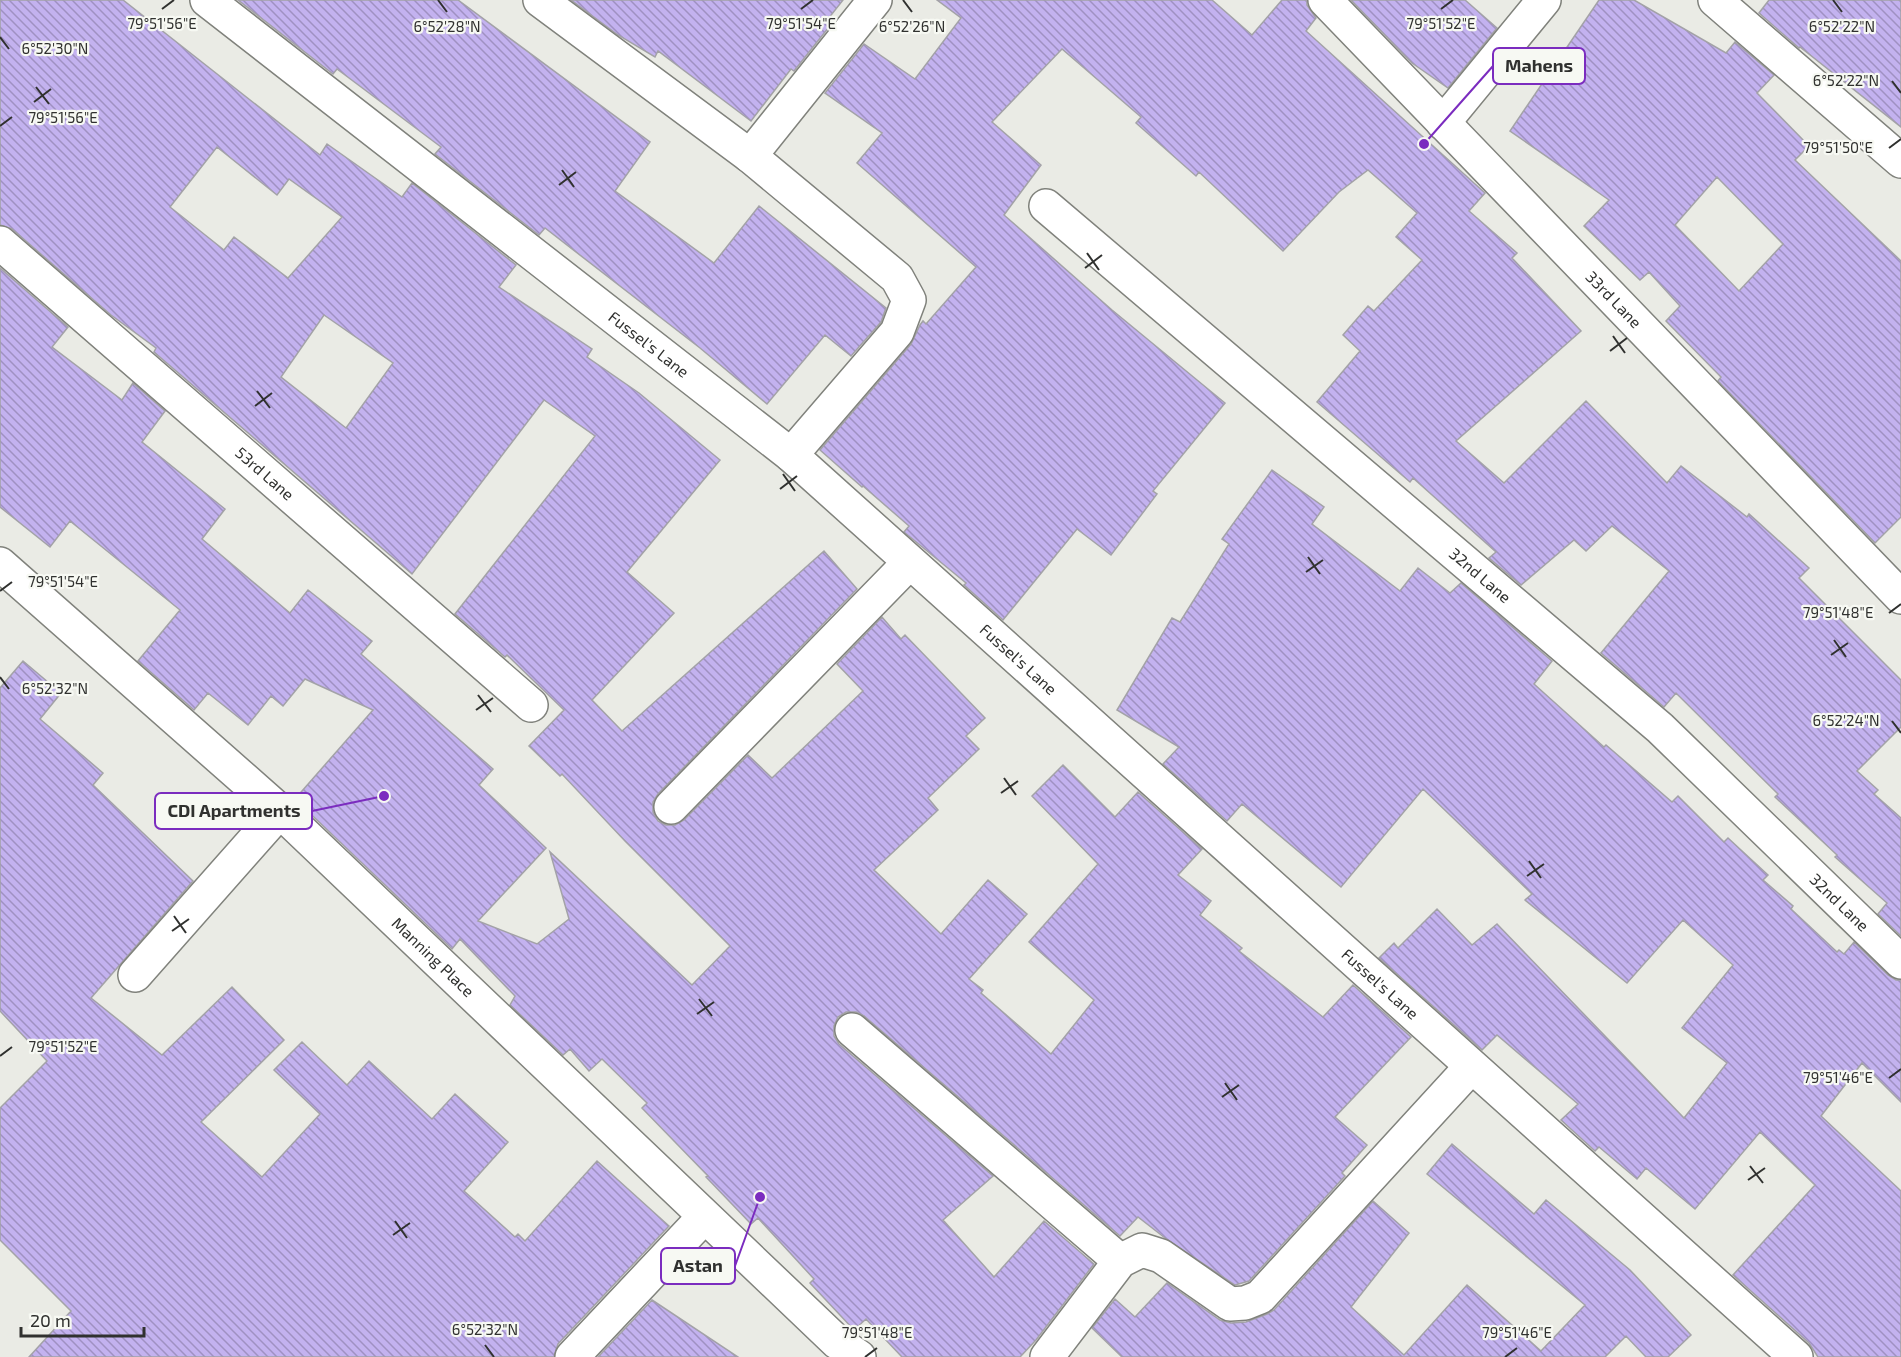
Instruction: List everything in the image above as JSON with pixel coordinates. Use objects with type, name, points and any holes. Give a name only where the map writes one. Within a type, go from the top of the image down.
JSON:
[{"type":"street","name":"Fussel's Lane","points":[[207,0],[791,455],[1796,1357]]},
{"type":"street","points":[[540,0],[750,156],[897,278],[909,300],[897,333],[791,455]]},
{"type":"street","points":[[750,156],[875,0]]},
{"type":"street","name":"33rd Lane","points":[[1325,0],[1901,597]]},
{"type":"street","points":[[1443,123],[1544,0]]},
{"type":"street","points":[[1715,0],[1901,161]]},
{"type":"street","name":"32nd Lane","points":[[1046,206],[1660,728],[1901,962]]},
{"type":"street","name":"53rd Lane","points":[[0,243],[531,705]]},
{"type":"street","points":[[672,807],[909,563]]},
{"type":"street","name":"Manning Place","points":[[0,564],[280,811],[837,1342],[859,1357]]},
{"type":"street","points":[[135,975],[280,811]]},
{"type":"street","points":[[852,1030],[1120,1261]]},
{"type":"street","points":[[1047,1357],[1120,1261],[1142,1250],[1161,1256],[1230,1304],[1245,1303],[1260,1297],[1471,1067]]},
{"type":"street","points":[[572,1357],[704,1216]]},
{"type":"building","points":[[0,0],[123,0],[320,155],[327,144],[402,197],[412,183],[516,265],[499,287],[592,349],[587,357],[639,393],[720,460],[627,572],[674,613],[592,700],[622,731],[824,551],[857,589],[658,794],[653,802],[653,812],[658,821],[666,825],[675,825],[684,820],[748,755],[772,778],[863,691],[837,664],[882,617],[901,639],[905,635],[985,718],[966,736],[979,749],[928,798],[938,810],[874,870],[941,934],[988,880],[1027,914],[969,979],[983,990],[981,993],[1051,1054],[1094,1000],[1029,942],[1098,864],[1032,796],[1063,765],[1115,817],[1138,792],[1202,849],[1178,875],[1211,901],[1200,915],[1242,948],[1239,951],[1323,1017],[1353,985],[1411,1037],[1335,1117],[1367,1145],[1342,1173],[1345,1176],[1249,1281],[1235,1285],[1138,1217],[1120,1236],[864,1016],[856,1012],[846,1012],[838,1017],[834,1026],[834,1036],[839,1044],[993,1176],[943,1220],[994,1277],[1044,1221],[1094,1264],[1036,1340],[1020,1357],[902,1357],[866,1319],[854,1330],[810,1283],[814,1279],[758,1218],[751,1224],[642,1108],[647,1103],[602,1059],[589,1071],[570,1049],[563,1055],[510,1005],[515,996],[460,939],[452,949],[295,799],[373,710],[305,679],[283,706],[271,696],[248,725],[208,693],[194,710],[138,661],[180,610],[70,521],[50,547],[0,507],[0,268],[68,327],[52,347],[122,400],[133,383],[165,411],[142,442],[225,509],[202,539],[290,613],[308,590],[372,641],[361,654],[493,769],[479,785],[546,848],[478,921],[537,944],[569,919],[550,852],[692,985],[730,946],[562,774],[560,776],[529,746],[564,710],[507,655],[505,657],[455,614],[595,436],[544,400],[412,574],[154,352],[156,348],[111,315],[12,229],[0,225]],"holes":[[[217,147],[277,195],[289,179],[342,217],[288,278],[234,237],[224,250],[170,207]],[[324,315],[393,363],[346,428],[281,377]]]},
{"type":"building","points":[[238,0],[458,0],[650,142],[615,191],[714,263],[759,206],[886,308],[881,322],[851,356],[825,335],[767,404],[700,348],[545,228],[539,235],[435,154],[441,147],[337,69],[333,74]]},
{"type":"building","points":[[571,0],[843,0],[828,19],[833,22],[794,71],[791,69],[751,121],[658,51],[655,57],[618,35]]},
{"type":"building","points":[[937,0],[1212,0],[1252,35],[1282,0],[1307,0],[1307,5],[1316,18],[1306,31],[1485,193],[1469,211],[1517,253],[1512,258],[1581,331],[1456,441],[1504,483],[1586,401],[1667,483],[1681,466],[1747,517],[1749,514],[1809,568],[1799,578],[1901,680],[1901,727],[1857,771],[1878,790],[1874,794],[1901,818],[1901,936],[1878,914],[1887,903],[1835,857],[1837,855],[1775,797],[1778,794],[1676,693],[1664,707],[1601,653],[1669,571],[1612,526],[1586,551],[1574,540],[1521,585],[1489,558],[1496,552],[1413,478],[1410,482],[1317,402],[1360,351],[1343,335],[1368,306],[1374,311],[1422,260],[1396,237],[1417,213],[1368,170],[1339,192],[1283,251],[1199,172],[1196,176],[1136,123],[1141,117],[1062,49],[992,122],[1041,165],[1004,215],[1112,310],[1225,403],[1153,491],[1157,494],[1111,555],[1077,529],[1003,620],[964,585],[966,583],[904,532],[909,526],[820,450],[911,344],[923,321],[926,324],[976,267],[857,163],[882,133],[825,93],[864,44],[915,79],[961,18]]},
{"type":"building","points":[[1351,0],[1465,0],[1497,28],[1448,88],[1412,63]]},
{"type":"building","points":[[1599,0],[1634,0],[1726,53],[1735,42],[1774,75],[1757,93],[1809,146],[1795,160],[1901,261],[1901,517],[1875,543],[1718,381],[1721,377],[1666,321],[1680,306],[1649,272],[1640,280],[1584,226],[1609,200],[1510,131]],"holes":[[[1717,177],[1783,244],[1739,291],[1675,225]]]},
{"type":"building","points":[[1769,0],[1901,0],[1901,127],[1799,48],[1759,13]]},
{"type":"building","points":[[1272,470],[1324,507],[1312,524],[1400,591],[1418,568],[1450,593],[1461,583],[1552,661],[1534,684],[1604,747],[1606,745],[1672,802],[1678,796],[1724,842],[1728,838],[1768,875],[1763,880],[1793,906],[1791,909],[1837,952],[1839,950],[1844,954],[1854,942],[1888,975],[1901,980],[1901,1102],[1862,1063],[1821,1116],[1901,1191],[1901,1357],[1818,1357],[1809,1343],[1733,1275],[1815,1185],[1760,1132],[1695,1209],[1646,1168],[1637,1179],[1599,1147],[1595,1151],[1561,1120],[1578,1104],[1497,1035],[1482,1050],[1379,958],[1394,943],[1398,948],[1437,909],[1472,945],[1497,924],[1684,1118],[1727,1063],[1682,1028],[1733,965],[1683,920],[1627,983],[1525,900],[1532,894],[1423,789],[1341,887],[1242,804],[1227,821],[1163,764],[1179,747],[1117,710],[1172,618],[1180,622],[1229,544],[1222,539]]},
{"type":"building","points":[[23,661],[61,693],[40,719],[103,773],[93,785],[193,881],[91,998],[162,1055],[232,987],[284,1040],[201,1122],[262,1177],[320,1114],[274,1070],[302,1042],[347,1085],[369,1061],[432,1119],[455,1094],[508,1142],[464,1191],[515,1237],[518,1234],[525,1241],[597,1161],[669,1226],[558,1344],[554,1357],[29,1357],[71,1311],[0,1240],[0,1108],[47,1061],[0,1011],[0,688]]},
{"type":"building","points":[[1452,1144],[1534,1214],[1546,1200],[1630,1270],[1691,1335],[1668,1357],[1646,1357],[1626,1336],[1605,1357],[1122,1357],[1092,1328],[1115,1299],[1135,1317],[1167,1283],[1220,1320],[1231,1323],[1246,1322],[1267,1314],[1274,1310],[1373,1201],[1409,1233],[1351,1307],[1404,1355],[1467,1285],[1541,1351],[1585,1305],[1427,1174]]},
{"type":"building","points":[[652,1300],[738,1357],[598,1357]]},
{"type":"place","name":"Mahens","points":[[1424,144]]},
{"type":"place","name":"CDI Apartments","points":[[384,796]]},
{"type":"place","name":"Astan","points":[[760,1197]]}]
